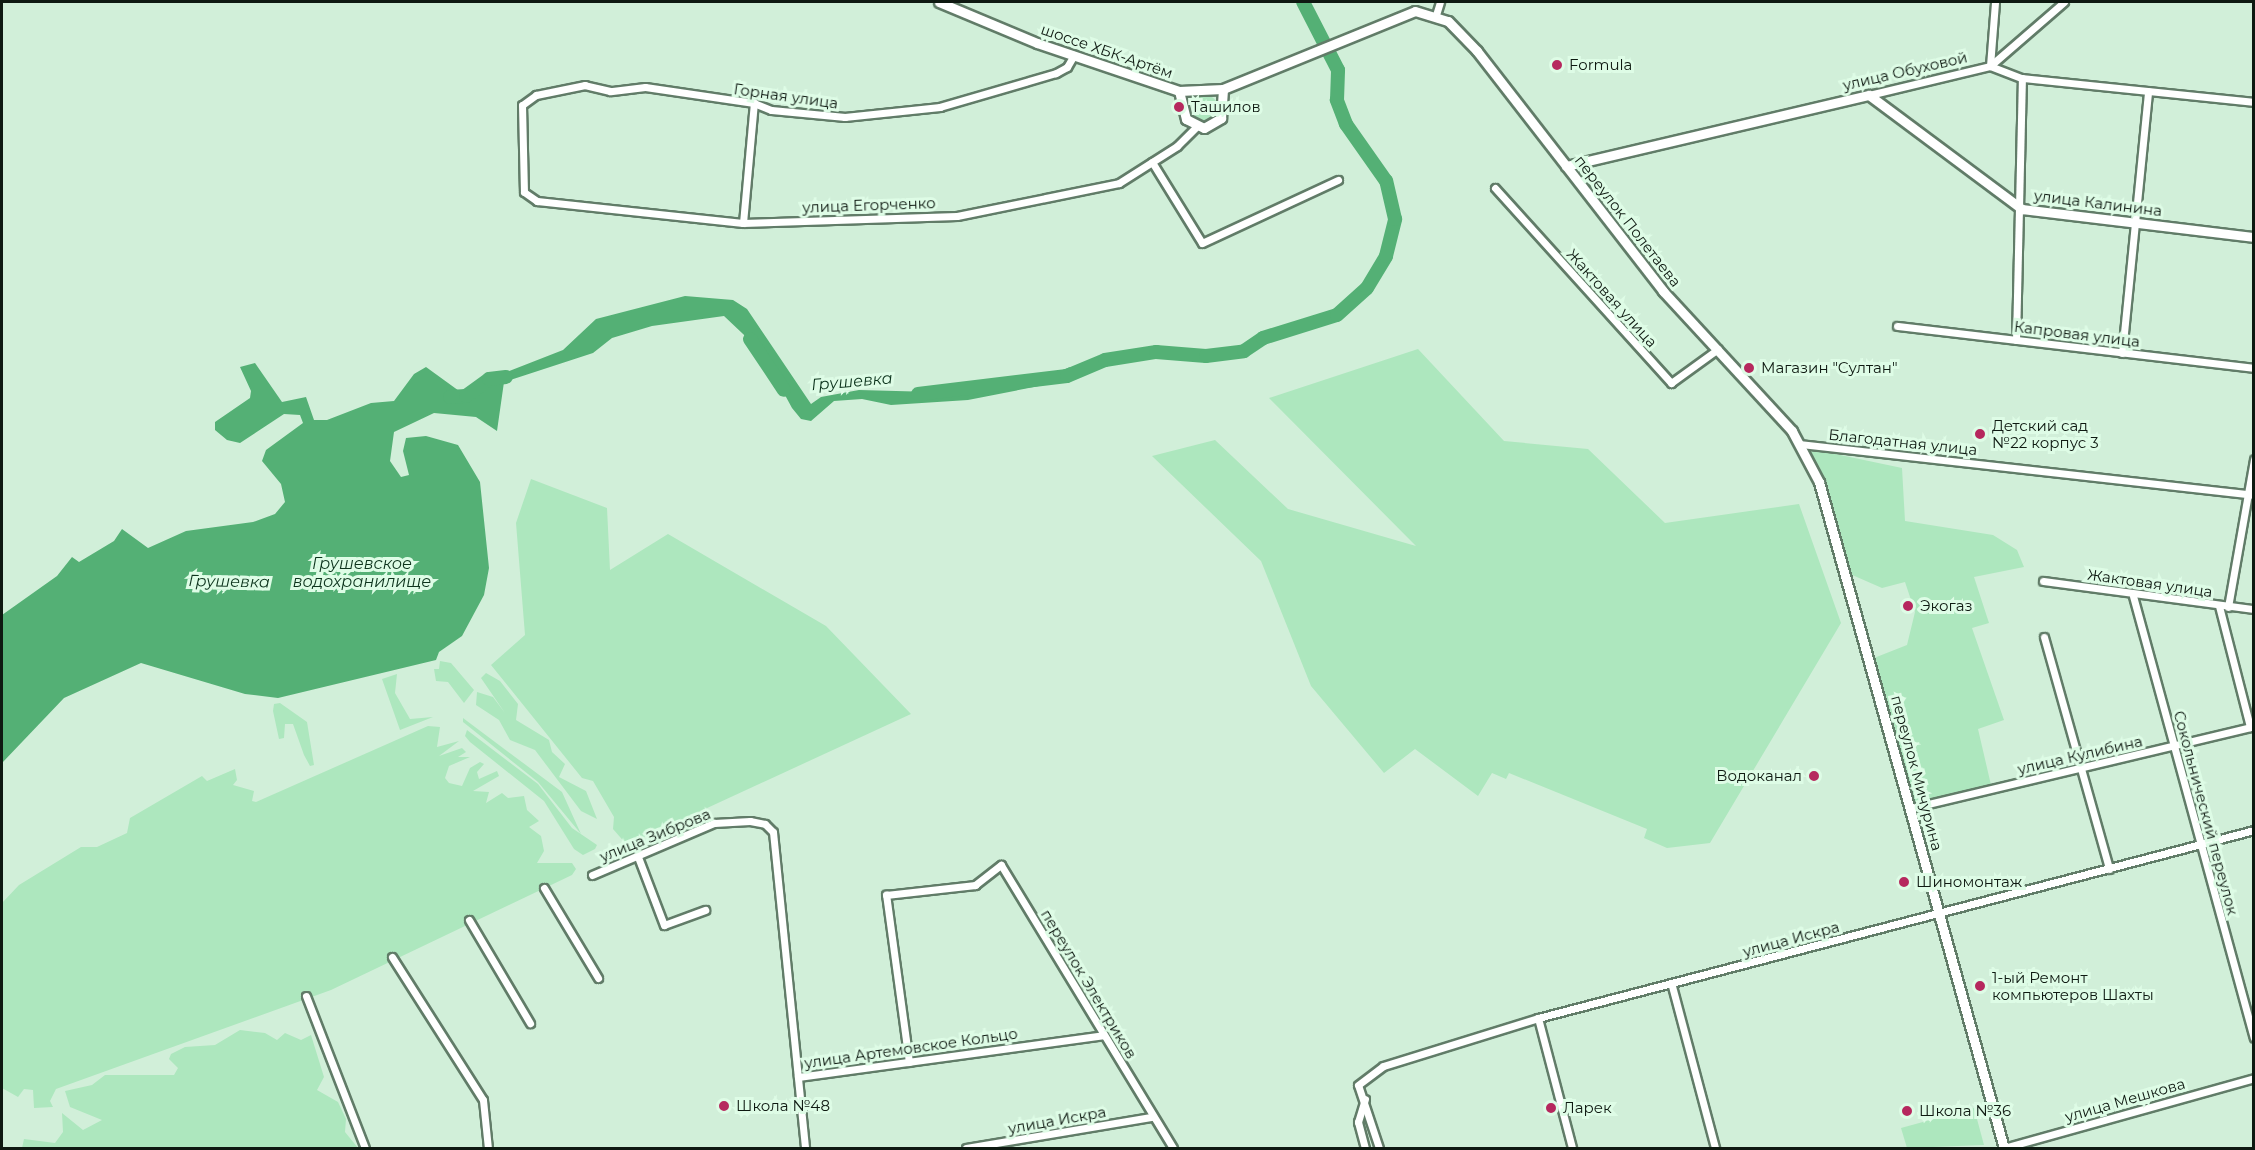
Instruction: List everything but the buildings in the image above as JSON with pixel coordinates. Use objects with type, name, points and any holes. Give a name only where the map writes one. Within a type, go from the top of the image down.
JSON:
[{"type":"main road","name":"шоссе ХБК-Артём","points":[[939,2],[1074,55],[1179,91],[1223,89],[1401,14],[1415,10],[1436,15]]},
{"type":"main road","name":"переулок Полетаева","points":[[1436,15],[1477,51],[1663,291],[1800,444]]},
{"type":"main road","points":[[1179,91],[1185,116],[1196,127],[1207,128],[1219,121],[1223,89]]},
{"type":"main road","name":"улица Обуховой","points":[[1566,165],[1869,95]]},
{"type":"main road","name":"улица Калинина","points":[[1869,95],[2022,209],[2253,237]]},
{"type":"main road","name":"переулок Мичурина","points":[[1800,444],[1819,482],[2004,1148]]},
{"type":"street","points":[[1436,15],[1440,2]]},
{"type":"street","points":[[1990,66],[1995,2]]},
{"type":"street","points":[[1990,66],[2064,2]]},
{"type":"street","name":"Горная улица","points":[[524,192],[522,105],[536,95],[585,85],[610,91],[645,87],[754,103],[771,110],[845,117],[940,107],[1056,73],[1067,67],[1074,55]]},
{"type":"street","name":"улица Обуховой","points":[[1869,95],[1990,66],[2022,78],[2253,102]]},
{"type":"street","points":[[2016,340],[2022,209],[2022,78]]},
{"type":"street","points":[[2122,353],[2148,91]]},
{"type":"street","points":[[743,223],[754,103]]},
{"type":"street","name":"улица Егорченко","points":[[524,192],[537,201],[743,223],[957,216],[1119,183],[1152,162],[1196,127]]},
{"type":"street","points":[[1152,162],[1202,243],[1338,180]]},
{"type":"street","name":"Жактовая улица","points":[[1495,188],[1671,383],[1718,350]]},
{"type":"street","name":"Капровая улица","points":[[1897,326],[2253,368]]},
{"type":"street","name":"Благодатная улица","points":[[1800,444],[2250,495]]},
{"type":"street","points":[[2228,607],[2250,495],[2253,459]]},
{"type":"street","name":"Жактовая улица","points":[[2043,581],[2133,596],[2253,609]]},
{"type":"street","name":"Сокольнический переулок","points":[[2133,596],[2253,1038]]},
{"type":"street","points":[[2219,606],[2252,726]]},
{"type":"street","points":[[2044,637],[2083,768],[2109,869]]},
{"type":"street","name":"улица Кулибина","points":[[1911,808],[2174,747],[2252,726]]},
{"type":"street","name":"улица Зиброва","points":[[592,875],[714,823],[765,824]]},
{"type":"street","name":"улица Артемовское Кольцо","points":[[765,824],[773,832],[798,1077],[1103,1035]]},
{"type":"street","name":"улица Искра","points":[[1365,1099],[1358,1085],[1383,1066],[1538,1018],[1672,986],[2253,830]]},
{"type":"street","points":[[638,857],[664,925],[705,910]]},
{"type":"street","name":"переулок Электриков","points":[[909,1062],[886,895],[975,885],[1001,866],[1173,1149]]},
{"type":"street","points":[[544,888],[598,978]]},
{"type":"street","points":[[469,920],[530,1023]]},
{"type":"street","points":[[392,957],[483,1100],[488,1149]]},
{"type":"street","points":[[1672,986],[1715,1149]]},
{"type":"street","points":[[306,996],[365,1149]]},
{"type":"street","points":[[1538,1018],[1572,1149]]},
{"type":"street","points":[[798,1077],[805,1149]]},
{"type":"street","name":"улица Мешкова","points":[[2004,1148],[2253,1078]]},
{"type":"street","points":[[1365,1099],[1358,1122],[1365,1149]]},
{"type":"street","points":[[1365,1099],[1379,1149]]},
{"type":"street","name":"улица Искра","points":[[966,1149],[1152,1117]]},
{"type":"shaded area","points":[[1205,95],[1214,99],[1218,108],[1214,117],[1205,121],[1196,117],[1192,108],[1196,99]]},
{"type":"shaded area","points":[[1418,349],[1504,441],[1588,449],[1665,523],[1799,504],[1841,623],[1710,843],[1667,848],[1644,838],[1647,829],[1509,773],[1506,779],[1492,773],[1478,796],[1415,749],[1384,773],[1311,686],[1261,561],[1152,456],[1215,440],[1288,509],[1416,546],[1269,398]]},
{"type":"shaded area","points":[[1807,448],[1902,468],[1905,521],[1993,535],[2017,550],[2024,567],[1974,577],[1989,623],[1972,628],[2004,720],[1978,729],[1991,785],[1913,805],[1874,658],[1907,645],[1915,612],[1905,582],[1882,588],[1850,574]]},
{"type":"shaded area","points":[[531,479],[607,508],[610,570],[668,534],[826,626],[911,714],[627,845],[613,829],[614,817],[593,781],[582,778],[491,665],[525,635],[516,523]]},
{"type":"shaded area","points":[[440,661],[451,663],[474,690],[464,703],[448,682],[436,681],[434,669],[439,669]]},
{"type":"shaded area","points":[[486,673],[500,681],[518,704],[516,720],[549,740],[552,752],[565,764],[559,777],[586,791],[597,819],[581,811],[535,750],[510,740],[499,720],[476,705],[477,692],[493,697],[505,713],[481,678]]},
{"type":"shaded area","points":[[397,674],[395,693],[410,719],[433,717],[400,730],[382,679]]},
{"type":"shaded area","points":[[280,703],[307,722],[314,765],[310,766],[304,755],[293,724],[285,724],[284,738],[279,739],[273,711],[274,704]]},
{"type":"shaded area","points":[[463,718],[562,792],[581,834],[538,782],[463,722]]},
{"type":"shaded area","points":[[428,726],[440,727],[437,747],[459,741],[439,756],[462,748],[466,752],[458,757],[470,757],[449,766],[445,778],[449,783],[462,786],[470,768],[480,762],[484,764],[477,772],[479,779],[497,771],[499,776],[473,791],[489,792],[486,803],[502,793],[508,798],[524,796],[527,810],[539,821],[529,827],[541,836],[544,851],[537,863],[572,863],[576,869],[572,875],[331,990],[56,1089],[50,1101],[53,1107],[34,1108],[33,1090],[24,1089],[18,1097],[2,1088],[2,903],[19,885],[81,847],[97,847],[127,833],[130,818],[202,776],[207,781],[235,769],[237,780],[233,785],[254,791],[252,801],[256,802]]},
{"type":"shaded area","points":[[467,730],[538,784],[572,828],[597,845],[595,849],[583,855],[574,849],[544,801],[470,742],[465,736]]},
{"type":"shaded area","points":[[240,1030],[265,1033],[277,1040],[285,1033],[301,1040],[311,1035],[324,1077],[317,1090],[338,1102],[346,1119],[345,1132],[358,1148],[22,1148],[24,1139],[55,1143],[63,1132],[62,1113],[83,1130],[102,1120],[70,1107],[65,1091],[92,1085],[105,1075],[174,1075],[178,1068],[169,1059],[171,1054],[185,1047],[215,1045]]},
{"type":"shaded area","points":[[1974,1108],[1984,1145],[1907,1148],[1901,1128]]},
{"type":"water","name":"Грушевское водохранилище","points":[[685,296],[733,300],[747,309],[811,404],[821,397],[859,390],[933,392],[1040,379],[1070,367],[1067,376],[1044,385],[968,400],[891,405],[862,399],[834,401],[811,421],[801,419],[792,408],[761,351],[724,316],[652,326],[612,338],[593,353],[504,382],[497,431],[476,417],[434,413],[394,432],[390,461],[401,477],[409,475],[403,451],[406,438],[426,436],[458,445],[480,482],[489,568],[484,595],[462,636],[439,652],[436,660],[278,698],[245,694],[141,663],[64,698],[2,763],[2,615],[57,576],[72,557],[79,562],[114,541],[122,529],[148,548],[186,531],[253,522],[275,514],[285,502],[281,484],[262,461],[266,450],[303,423],[300,415],[284,414],[240,443],[227,440],[215,430],[215,422],[250,398],[251,391],[240,367],[255,363],[282,402],[306,397],[314,420],[327,420],[371,403],[394,401],[414,374],[426,367],[466,396],[489,379],[563,350],[596,319]]},
{"type":"waterway","name":"Грушевка","points":[[918,394],[1067,376],[1105,360],[1156,352],[1206,356],[1244,351],[1263,338],[1337,315],[1367,288],[1386,256],[1395,219],[1386,181],[1346,124],[1337,100],[1338,70],[1303,2]]},
{"type":"waterway","name":"Грушевка","points":[[750,339],[784,390]]},
{"type":"waterway","name":"Грушевка","points":[[450,397],[466,396],[489,379],[506,377]]},
{"type":"place","name":"Formula","points":[[1557,65]]},
{"type":"place","name":"Ташилов","points":[[1179,107]]},
{"type":"place","name":"Магазин \"Султан\"","points":[[1749,368]]},
{"type":"place","name":"Детский сад №22 корпус 3","points":[[1980,434]]},
{"type":"place","name":"Экогаз","points":[[1908,606]]},
{"type":"place","name":"Водоканал","points":[[1814,776]]},
{"type":"place","name":"Шиномонтаж","points":[[1904,882]]},
{"type":"place","name":"1-ый Ремонт компьютеров Шахты","points":[[1980,986]]},
{"type":"place","name":"Школа №48","points":[[724,1106]]},
{"type":"place","name":"Ларек","points":[[1551,1108]]},
{"type":"place","name":"Школа №36","points":[[1907,1111]]}]
